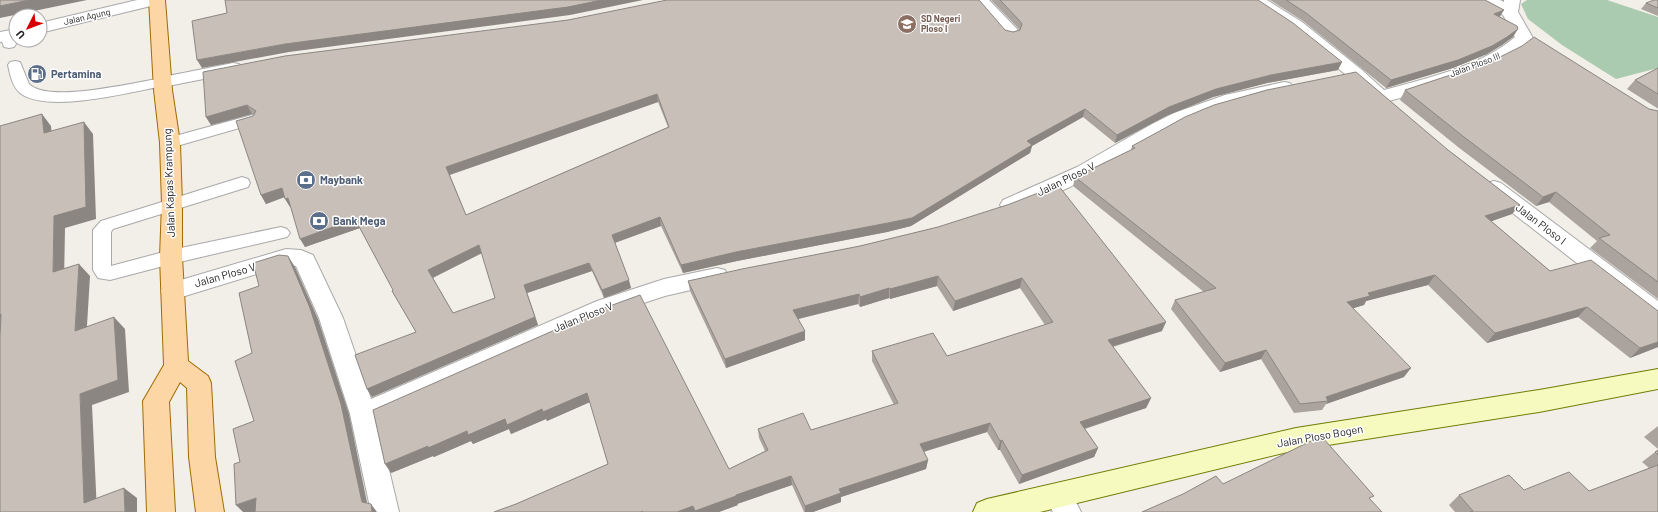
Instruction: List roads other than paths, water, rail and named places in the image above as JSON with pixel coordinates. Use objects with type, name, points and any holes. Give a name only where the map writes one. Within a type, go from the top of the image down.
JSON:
[{"type":"main road","name":"Jalan Kapas Krampung","points":[[157,0],[163,82],[170,142],[172,204],[170,257],[176,366]]},
{"type":"main road","points":[[161,512],[156,401],[176,366],[199,383],[202,457],[210,512]]},
{"type":"street","name":"Jalan Agung","points":[[48,26],[157,0]]},
{"type":"street","points":[[980,0],[1011,33]]},
{"type":"street","points":[[1256,0],[1296,26],[1401,112]]},
{"type":"street","points":[[1488,0],[1511,6],[1521,32],[1541,45]]},
{"type":"street","name":"Jalan Ploso III","points":[[1382,97],[1495,58],[1520,44],[1524,38],[1521,32]]},
{"type":"street","points":[[163,82],[248,65]]},
{"type":"street","points":[[1334,78],[1356,74]]},
{"type":"street","name":"Jalan Ploso V","points":[[992,211],[1050,188],[1181,117],[1202,108],[1252,93],[1304,84]]},
{"type":"street","name":"Jalan Ploso I","points":[[1481,178],[1658,314]]},
{"type":"street","name":"Jalan Ploso V","points":[[172,291],[286,258],[301,258],[305,261],[331,318],[363,414],[385,512]]},
{"type":"street","name":"Jalan Ploso V","points":[[363,414],[605,307],[664,288],[734,272]]},
{"type":"street","name":"Jalan Ploso Bogen","points":[[987,512],[1062,504],[1296,439],[1655,383]]},
{"type":"lane","points":[[15,65],[18,80],[26,90],[46,98],[62,98],[163,82]]},
{"type":"lane","points":[[170,142],[252,120]]},
{"type":"lane","points":[[242,183],[106,225],[102,230],[102,270],[104,273],[110,273],[170,257],[281,233]]},
{"type":"place","name":"SD Negeri Ploso I","points":[[907,24]]},
{"type":"place","name":"Pertamina","points":[[37,74]]},
{"type":"place","name":"Maybank","points":[[306,180]]},
{"type":"place","name":"Bank Mega","points":[[319,221]]}]
